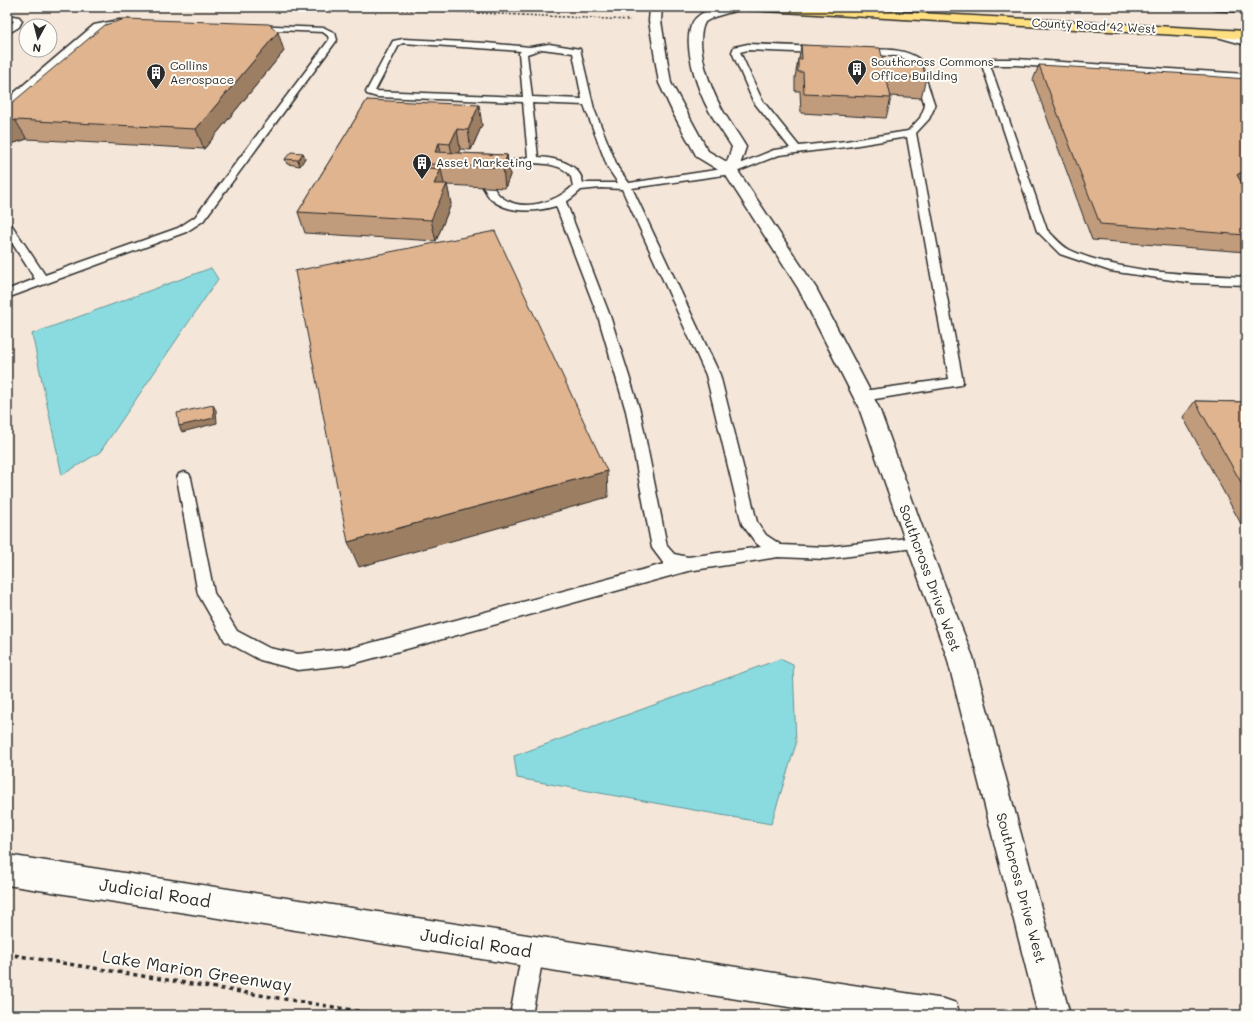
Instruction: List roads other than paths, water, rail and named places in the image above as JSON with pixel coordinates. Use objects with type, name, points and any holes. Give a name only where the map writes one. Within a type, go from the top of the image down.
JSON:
[{"type":"highway","name":"County Road 42 West","points":[[750,7],[1246,35]]},
{"type":"highway","points":[[1216,7],[1246,9]]},
{"type":"street","name":"Southcross Drive West","points":[[656,7],[655,21],[666,83],[702,154],[731,171],[807,288],[869,408],[917,543],[960,657],[1054,1015]]},
{"type":"street","points":[[731,171],[740,147],[715,110],[704,81],[696,53],[695,37],[698,22],[706,16],[737,7]]},
{"type":"street","name":"Judicial Road","points":[[7,870],[944,1015]]},
{"type":"lane","points":[[7,17],[18,21],[16,25],[7,32]]},
{"type":"lane","points":[[7,104],[96,27],[118,22],[136,22]]},
{"type":"lane","points":[[7,294],[182,230],[199,219],[215,200],[333,40],[332,35],[324,30],[246,27]]},
{"type":"lane","points":[[1212,33],[1246,43]]},
{"type":"lane","points":[[529,49],[486,44],[396,43],[370,92],[377,94],[586,102]]},
{"type":"lane","points":[[533,160],[523,53],[536,47],[577,51],[586,102],[612,168],[626,186],[713,375],[750,524],[761,539],[778,550]]},
{"type":"lane","points":[[797,150],[758,101],[736,52],[737,49],[748,47],[827,51]]},
{"type":"lane","points":[[488,187],[491,194],[499,201],[510,205],[539,207],[560,201],[573,193],[578,187],[601,185],[626,186],[731,171],[777,152],[846,144],[911,133],[924,119],[930,106],[916,61],[913,57],[906,54],[850,52]]},
{"type":"lane","points":[[1246,77],[1016,62],[985,62],[1042,231],[1064,252],[1110,268],[1193,279],[1246,280]]},
{"type":"lane","points":[[863,396],[956,382],[911,133]]},
{"type":"lane","points":[[493,174],[506,165],[519,161],[533,160],[554,162],[570,169],[576,176],[578,187]]},
{"type":"lane","points":[[560,201],[604,316],[633,411],[660,548],[669,559],[688,564]]},
{"type":"lane","points":[[7,226],[42,280]]},
{"type":"lane","points":[[184,478],[206,594],[231,636],[266,655],[298,662],[352,656],[688,564],[778,550],[826,553],[917,543]]},
{"type":"lane","points":[[521,1015],[533,952]]},
{"type":"water","points":[[211,268],[218,279],[100,452],[62,475],[32,334]]},
{"type":"water","points":[[780,659],[793,665],[796,744],[771,824],[517,778],[514,756]]},
{"type":"place","name":"Southcross Commons Office Building","points":[[857,86]]},
{"type":"place","name":"Collins Aerospace","points":[[156,90]]},
{"type":"place","name":"Asset Marketing","points":[[422,180]]}]
